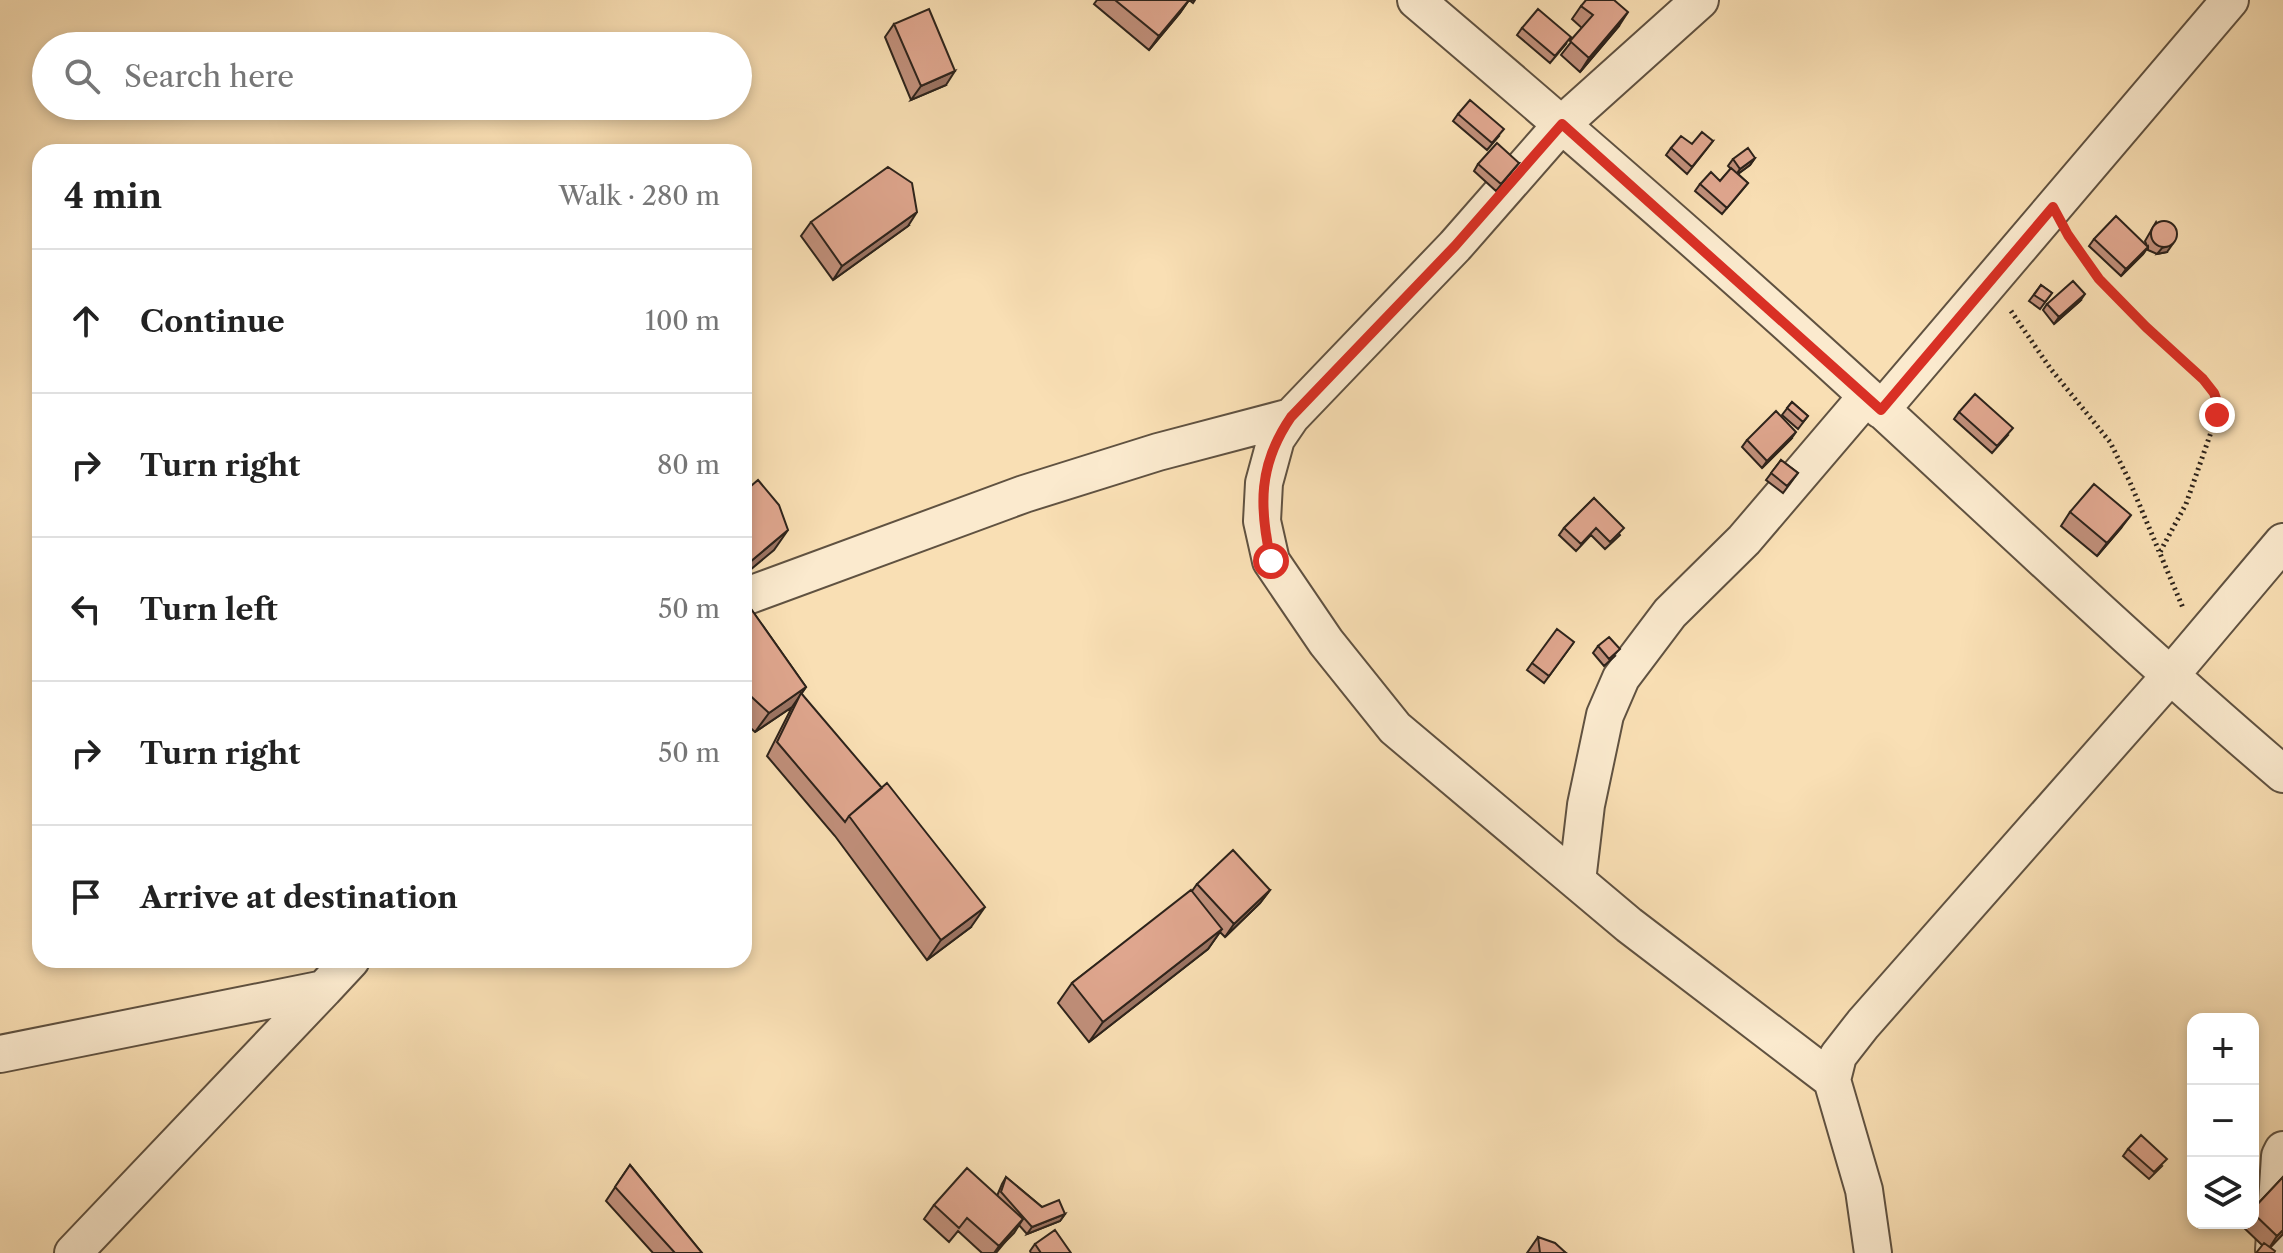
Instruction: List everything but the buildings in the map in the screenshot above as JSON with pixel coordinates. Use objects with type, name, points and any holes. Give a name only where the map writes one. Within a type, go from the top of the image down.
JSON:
[{"type":"street","points":[[1416,0],[1562,124],[1874,403],[2169,677],[2283,774]]},
{"type":"street","points":[[1700,0],[1562,124],[1455,246],[1291,417],[1276,439],[1264,483],[1262,521],[1271,561],[1326,642],[1395,728],[1629,925],[1832,1080]]},
{"type":"street","points":[[1577,881],[1586,805],[1605,715],[1621,678],[1670,613],[1744,540],[1992,280],[2230,0]]},
{"type":"street","points":[[752,594],[1024,494],[1158,452],[1291,417]]},
{"type":"street","points":[[1873,1253],[1864,1190],[1832,1080],[1838,1056],[2283,542]]},
{"type":"street","points":[[73,1253],[344,968]]},
{"type":"street","points":[[0,1054],[324,989]]},
{"type":"street","points":[[2274,1250],[2280,1156],[2283,1150]]},
{"type":"path","points":[[2053,207],[2068,235],[2099,279],[2203,379],[2218,404],[2217,415],[2186,504],[2160,553]]},
{"type":"path","points":[[1992,280],[2050,368],[2110,442],[2160,553],[2196,644]]},
{"type":"route","points":[[1271,561],[1262,521],[1264,483],[1276,439],[1291,417],[1455,246],[1562,124],[1881,410],[2053,207],[2068,235],[2099,279],[2203,379],[2214,393],[2218,404],[2217,415]]}]
